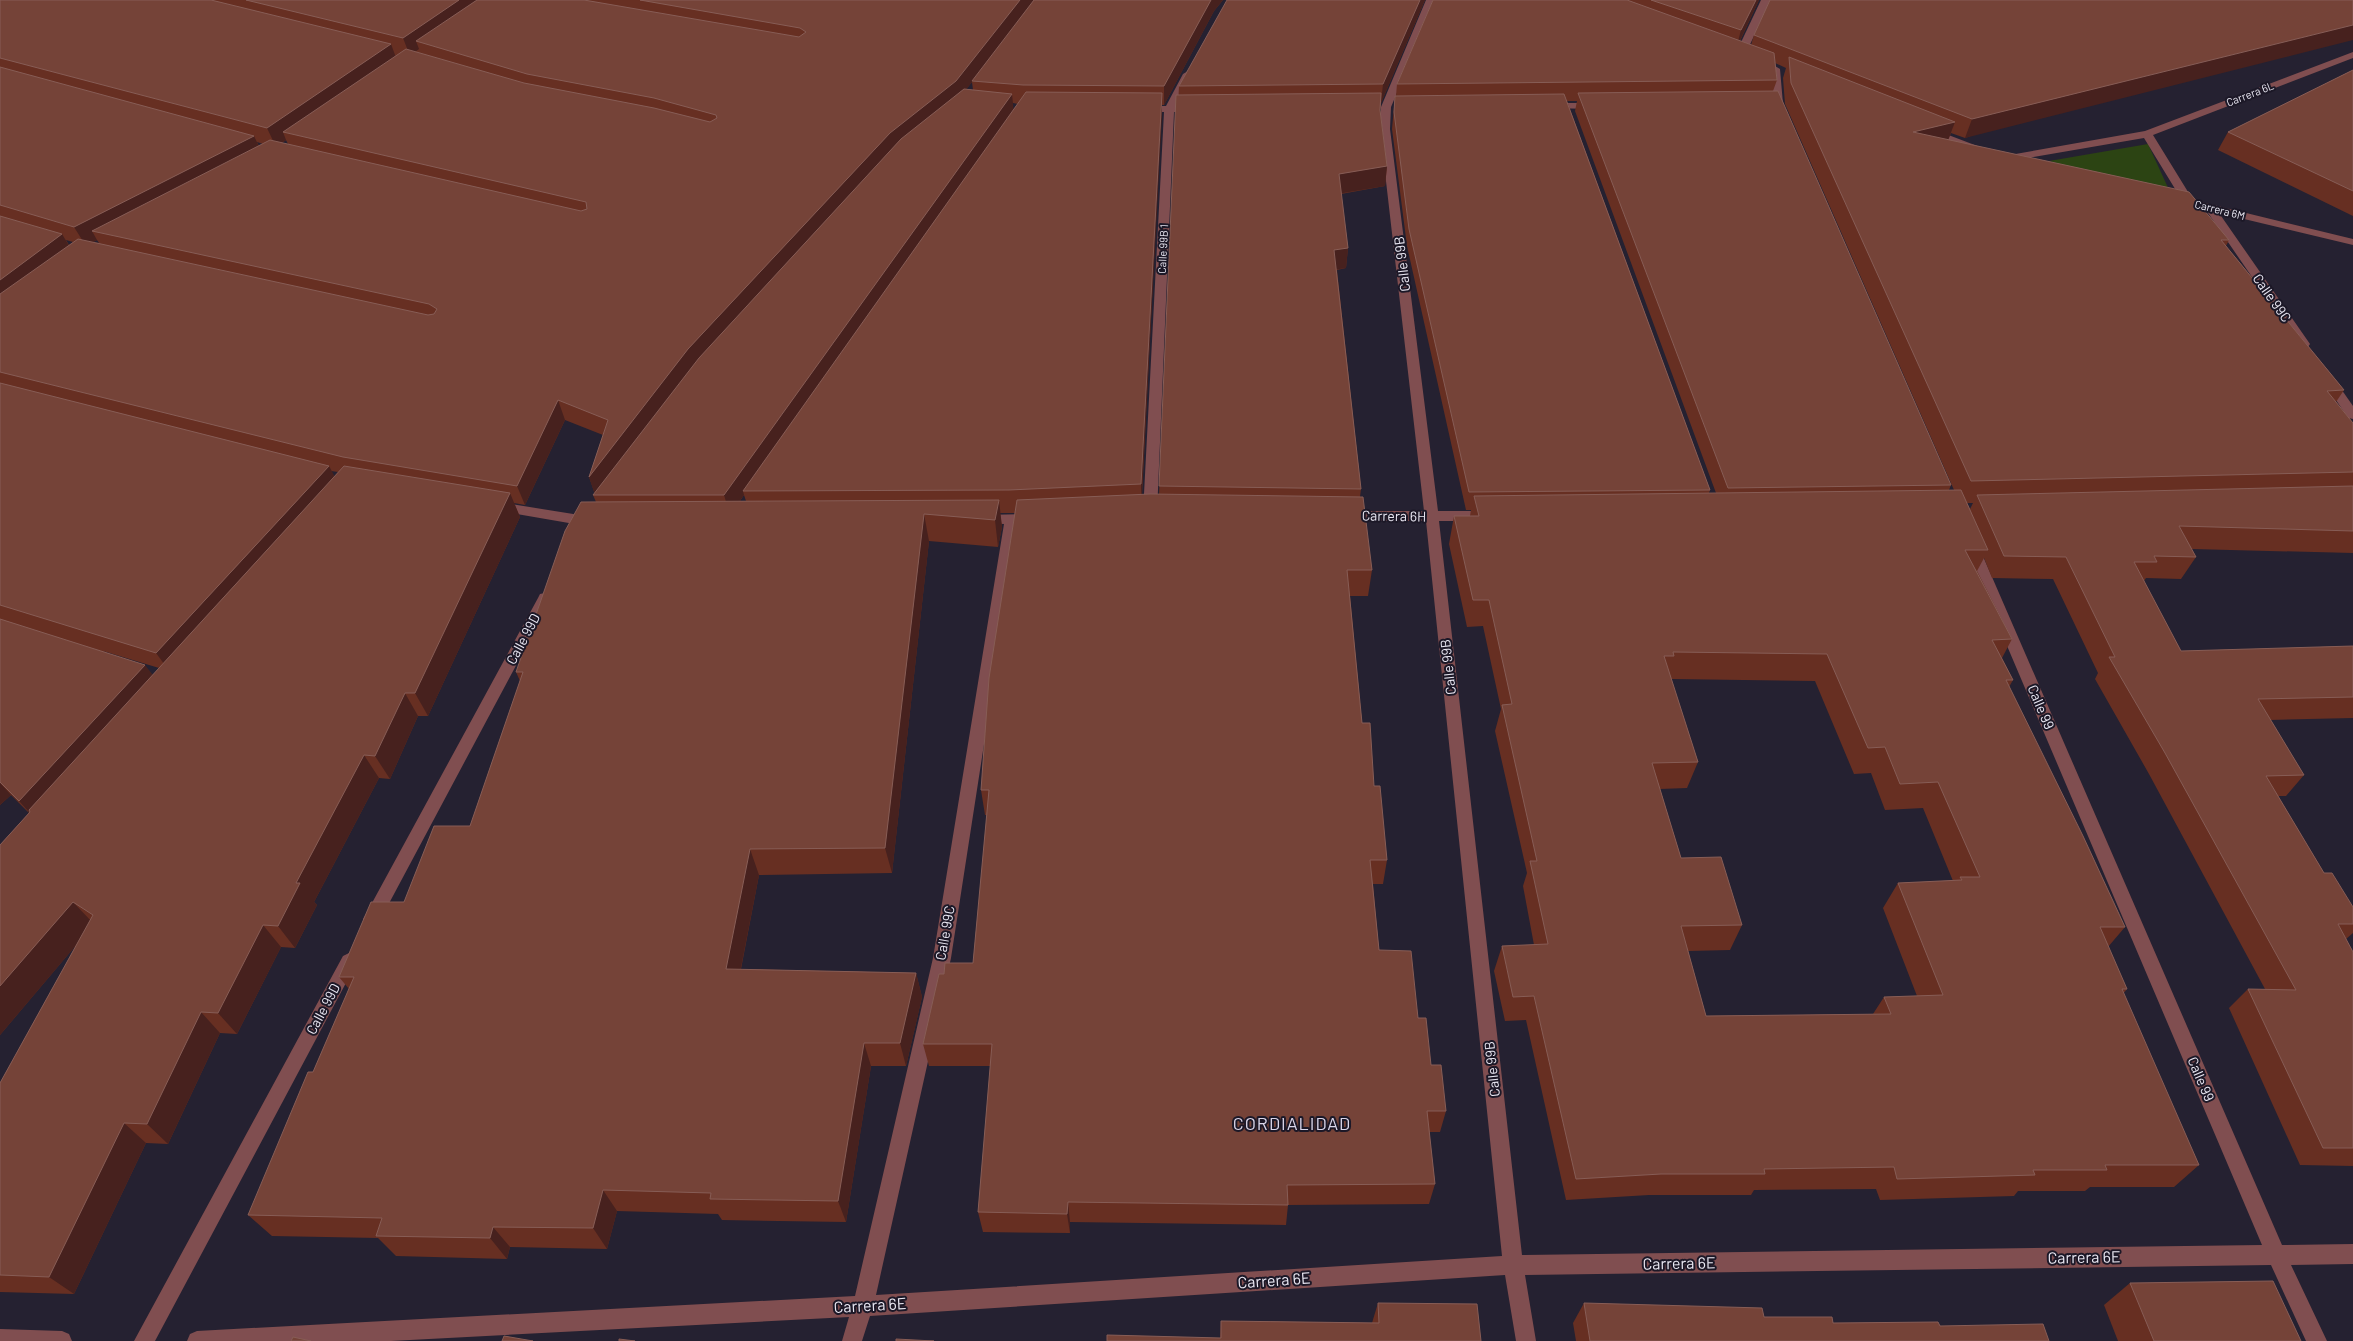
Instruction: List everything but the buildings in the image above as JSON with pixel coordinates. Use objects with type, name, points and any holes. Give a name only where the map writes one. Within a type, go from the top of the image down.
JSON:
[{"type":"street","name":"Calle 99B","points":[[1431,0],[1386,107],[1385,129],[1432,517],[1513,1265],[1526,1341]]},
{"type":"street","points":[[1740,56],[1766,0]]},
{"type":"street","name":"Carrera 6L","points":[[1993,156],[2147,134],[2353,55]]},
{"type":"street","name":"Calle 99B 1","points":[[1150,513],[1169,110],[1195,61]]},
{"type":"street","points":[[1775,70],[1774,104],[1786,122]]},
{"type":"street","points":[[1536,106],[1568,110],[1605,106]]},
{"type":"street","points":[[1131,109],[1209,109]]},
{"type":"street","points":[[1920,127],[1993,156],[2030,166]]},
{"type":"street","points":[[2147,134],[2189,202]]},
{"type":"street","name":"Carrera 6M","points":[[2170,198],[2353,242]]},
{"type":"street","name":"Calle 99C","points":[[2209,206],[2309,351]]},
{"type":"street","points":[[2320,367],[2353,415]]},
{"type":"street","points":[[489,506],[586,522],[605,521]]},
{"type":"street","points":[[577,539],[597,507]]},
{"type":"street","name":"Carrera 6H","points":[[1335,515],[1490,516]]},
{"type":"street","points":[[972,520],[1051,518]]},
{"type":"street","name":"Calle 99C","points":[[852,1341],[863,1306],[942,958],[1012,520]]},
{"type":"street","name":"Calle 99","points":[[1968,538],[2276,1254],[2317,1341]]},
{"type":"street","name":"Calle 99D","points":[[365,931],[553,583]]},
{"type":"street","name":"Calle 99D","points":[[144,1341],[356,949]]},
{"type":"street","name":"Carrera 6E","points":[[197,1341],[863,1306],[1513,1265],[2353,1254]]},
{"type":"street","points":[[0,1339],[62,1341]]},
{"type":"green space","points":[[2148,144],[2170,192],[2049,161]]},
{"type":"district","name":"CORDIALIDAD","points":[[1292,1124]]}]
